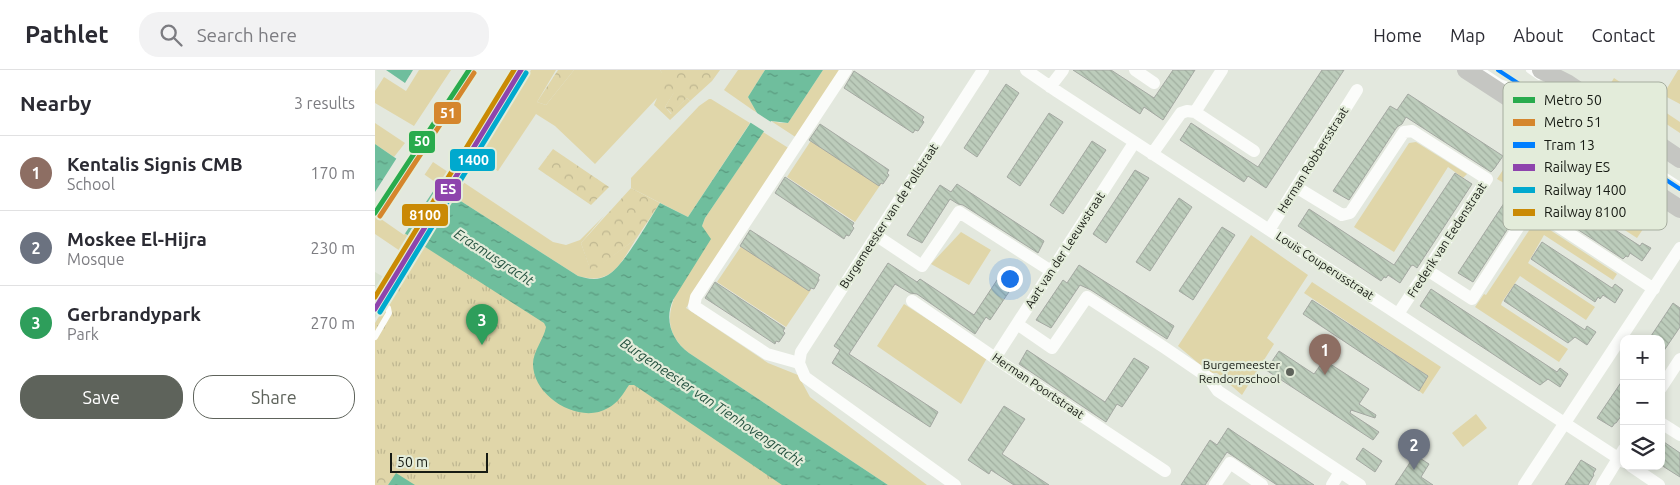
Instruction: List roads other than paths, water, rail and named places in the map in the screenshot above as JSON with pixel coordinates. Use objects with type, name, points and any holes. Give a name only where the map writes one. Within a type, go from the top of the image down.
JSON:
[{"type":"main road","points":[[1466,70],[1503,94]]},
{"type":"main road","points":[[1541,70],[1565,82]]},
{"type":"main road","points":[[1667,150],[1680,159]]},
{"type":"main road","points":[[1667,201],[1680,209]]},
{"type":"street","points":[[847,70],[697,297],[693,306],[767,354],[799,362],[805,377],[955,485]]},
{"type":"street","name":"Burgemeester van de Pollstraat","points":[[799,362],[801,352],[983,70]]},
{"type":"street","name":"Louis Couperusstraat","points":[[1026,70],[1565,424],[1620,455]]},
{"type":"street","points":[[1050,87],[1063,70]]},
{"type":"street","points":[[1135,70],[1154,82]]},
{"type":"street","points":[[1195,112],[1222,70]]},
{"type":"street","name":"Herman Robbersstraat","points":[[1269,230],[1357,90]]},
{"type":"street","points":[[1153,154],[1181,113],[1187,111],[1195,112],[1255,151]]},
{"type":"street","name":"Frederik van Eedenstraat","points":[[1296,187],[1342,215],[1350,213],[1404,132],[1412,131],[1487,180],[1398,314]]},
{"type":"street","name":"Aart van der Leeuwstraat","points":[[995,358],[1135,143]]},
{"type":"street","points":[[877,236],[922,266],[959,212],[1051,271]]},
{"type":"street","points":[[1427,270],[1472,299],[1517,230]]},
{"type":"street","points":[[1565,230],[1655,289]]},
{"type":"street","points":[[1524,485],[1655,289],[1680,248]]},
{"type":"street","points":[[1017,324],[1052,348],[1087,297],[1209,378],[1218,391],[1360,485]]},
{"type":"street","name":"Herman Poortstraat","points":[[912,301],[1165,471]]},
{"type":"street","points":[[1665,382],[1680,359]]},
{"type":"street","points":[[1664,425],[1680,435]]},
{"type":"street","points":[[1602,485],[1620,459]]},
{"type":"street","points":[[1215,485],[1230,463],[1262,485]]},
{"type":"street","points":[[1637,470],[1659,485]]},
{"type":"street","points":[[1332,485],[1340,472]]},
{"type":"lane","points":[[1482,70],[1503,83]]},
{"type":"lane","points":[[1529,70],[1547,82]]},
{"type":"lane","points":[[1667,177],[1680,185]]},
{"type":"lane","points":[[375,337],[389,313],[388,308],[382,304]]},
{"type":"water","points":[[386,70],[413,70],[405,83]]},
{"type":"water","points":[[765,70],[823,70],[788,123],[771,121],[705,218],[702,226],[711,239],[673,300],[669,315],[671,330],[678,342],[689,353],[888,485],[782,485],[634,385],[629,385],[615,404],[597,412],[584,413],[560,405],[549,397],[535,376],[533,359],[545,332],[546,327],[544,323],[375,213],[375,144],[578,276],[593,279],[604,277],[614,270],[629,253],[660,203],[688,217],[757,113],[748,97]]},
{"type":"water","points":[[396,473],[415,485],[388,485]]},
{"type":"metro line","name":"50","points":[[375,213],[469,70]]},
{"type":"metro line","name":"51","points":[[380,216],[474,73]]},
{"type":"tram line","name":"13","points":[[1498,70],[1516,82]]},
{"type":"tram line","name":"13","points":[[1667,180],[1680,189]]},
{"type":"rail line","name":"8100","points":[[375,297],[514,70]]},
{"type":"rail line","name":"ES","points":[[375,309],[521,70]]},
{"type":"rail line","name":"1400","points":[[380,312],[526,73]]},
{"type":"place","name":"Gerbrandypark","points":[[482,345]]},
{"type":"place","name":"Burgemeester Rendorpschool","points":[[1290,372]]},
{"type":"place","name":"Kentalis Signis CMB","points":[[1325,375]]},
{"type":"place","name":"Moskee El-Hijra","points":[[1414,470]]},
{"type":"water label","name":"Erasmusgracht","points":[[494,257]]},
{"type":"water label","name":"Burgemeester van Tienhovengracht","points":[[712,402]]}]
